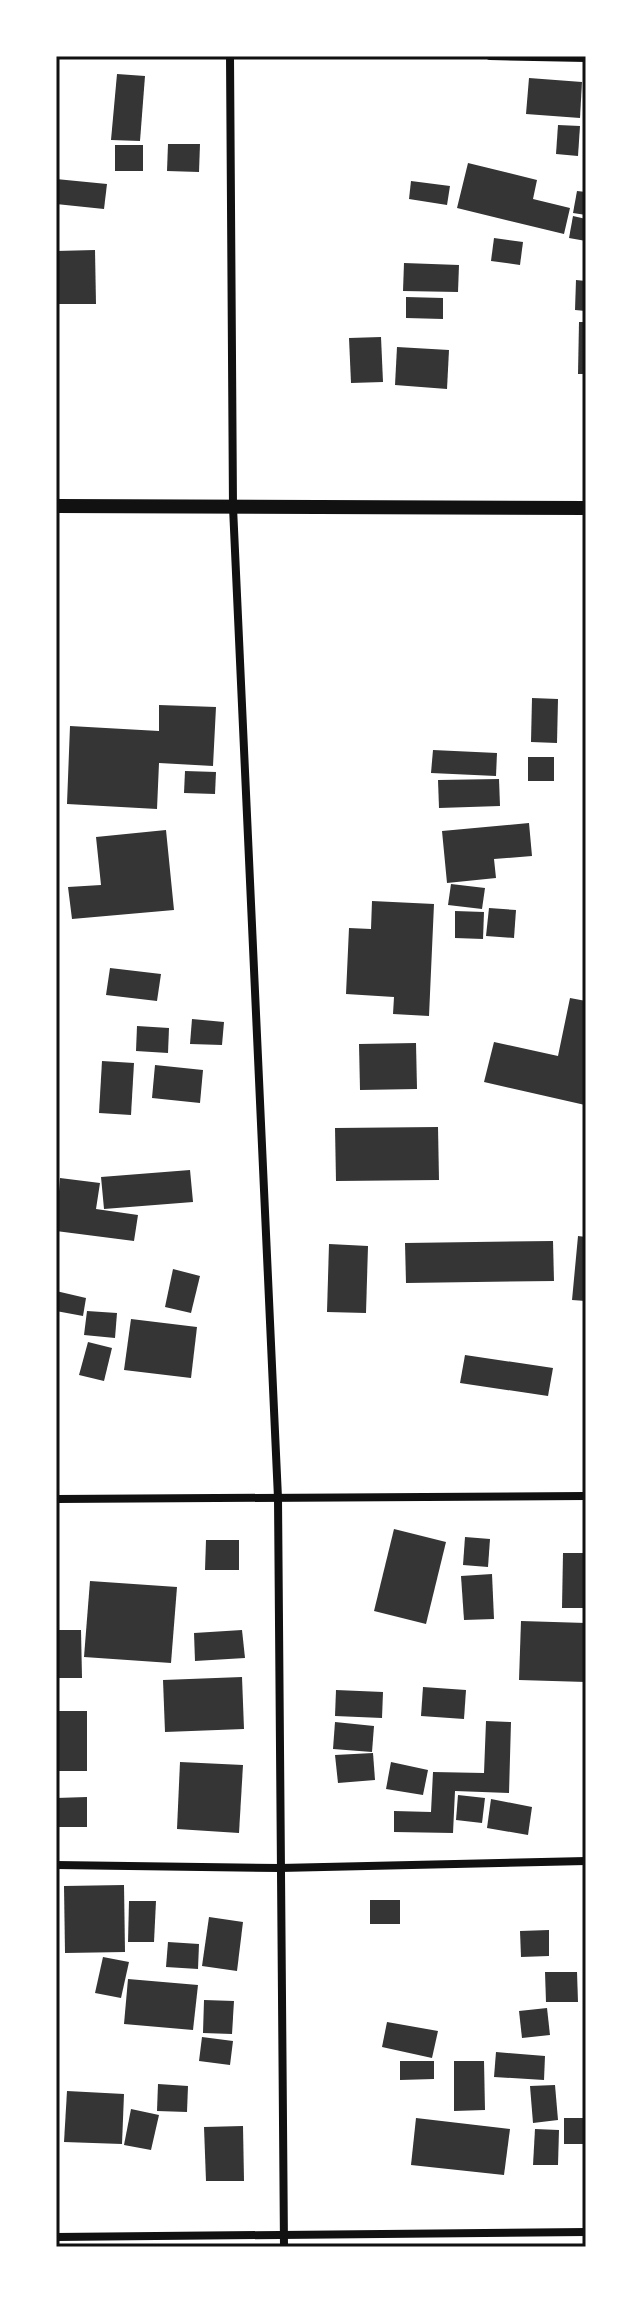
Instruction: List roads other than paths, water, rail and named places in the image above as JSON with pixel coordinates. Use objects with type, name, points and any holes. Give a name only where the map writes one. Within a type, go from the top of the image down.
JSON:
[{"type":"street","points":[[230,56],[233,507],[278,1498],[284,2247]]},
{"type":"street","points":[[490,56],[586,58]]},
{"type":"street","points":[[56,506],[586,508]]},
{"type":"street","points":[[56,1499],[586,1496]]},
{"type":"street","points":[[56,1865],[280,1868],[586,1861]]},
{"type":"street","points":[[56,2237],[586,2232]]}]
